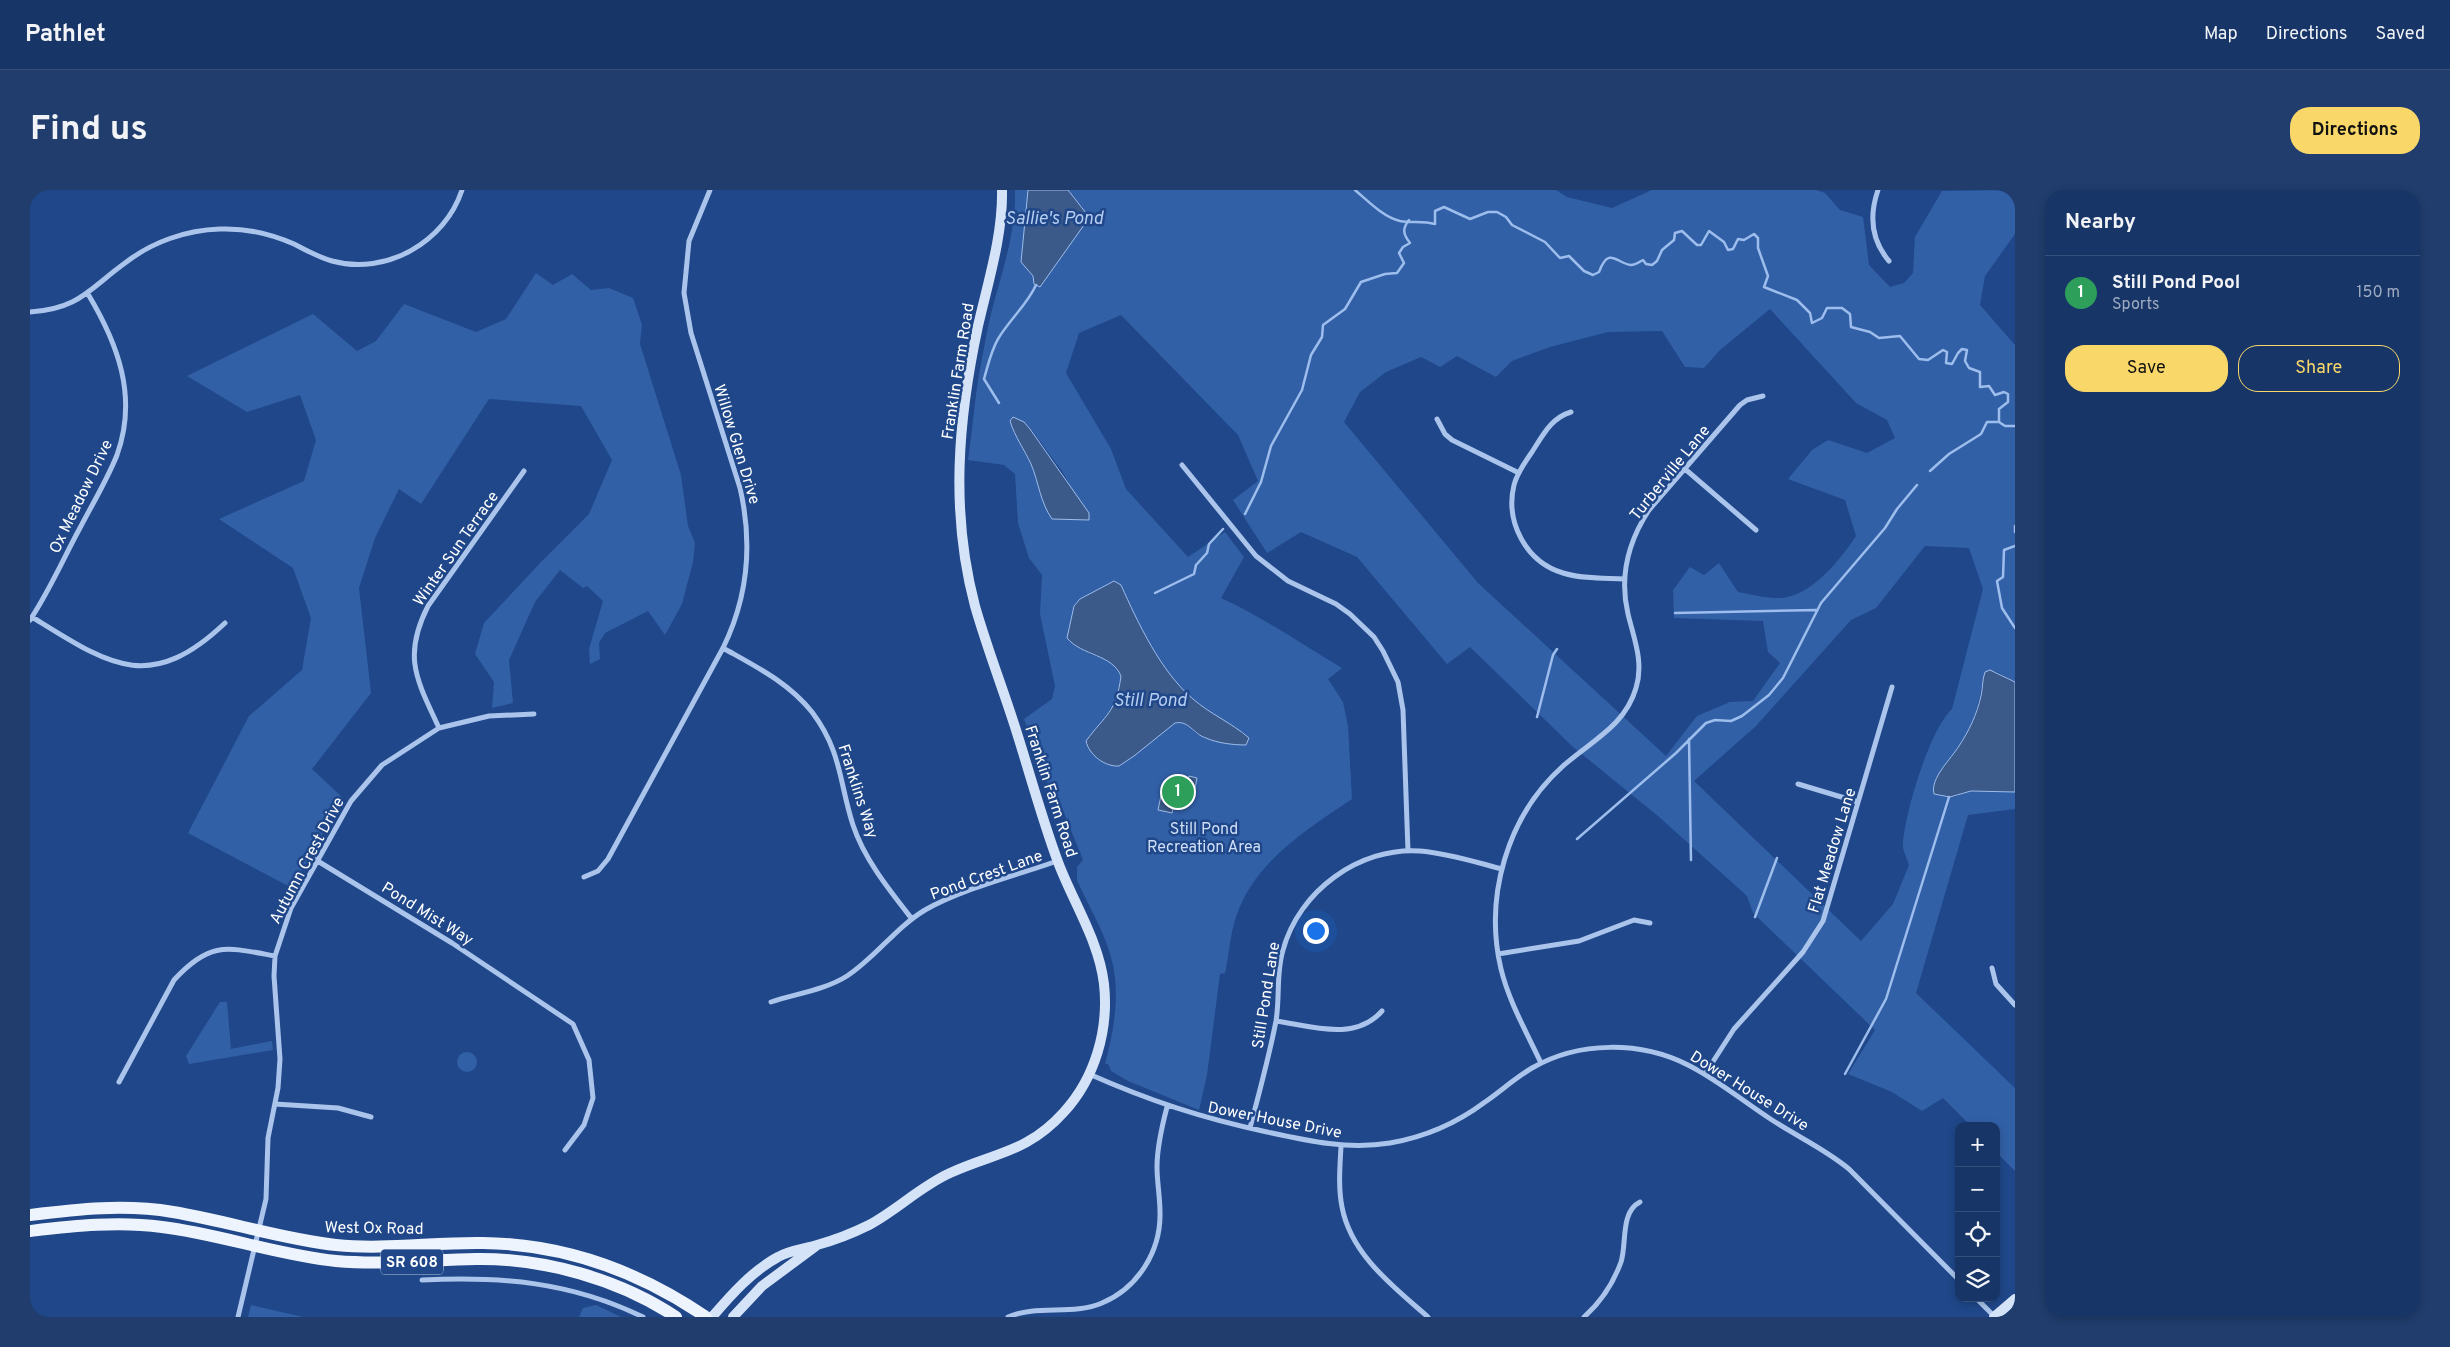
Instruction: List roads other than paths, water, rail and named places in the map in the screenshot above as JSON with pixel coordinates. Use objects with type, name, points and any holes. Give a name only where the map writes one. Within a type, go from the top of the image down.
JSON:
[{"type":"main road","name":"West Ox Road","points":[[30,1215],[100,1207],[134,1208],[188,1214],[337,1245],[392,1246],[482,1243],[561,1252],[609,1266],[640,1278],[673,1295],[706,1317]]},
{"type":"main road","name":"West Ox Road","points":[[30,1231],[99,1224],[144,1225],[313,1258],[365,1263],[477,1259],[548,1267],[586,1276],[630,1292],[676,1317]]},
{"type":"street","points":[[30,312],[62,307],[88,294],[124,263],[147,248],[171,238],[210,230],[234,229],[266,234],[333,262],[354,265],[378,263],[412,251],[429,239],[450,214],[462,190]]},
{"type":"street","name":"Willow Glen Drive","points":[[584,877],[598,871],[608,859],[723,648],[737,615],[746,574],[748,533],[740,488],[690,333],[684,293],[689,241],[698,215],[710,190]]},
{"type":"street","name":"Franklin Farm Road","points":[[712,1317],[738,1288],[779,1256],[818,1245],[868,1225],[945,1175],[1011,1152],[1028,1142],[1050,1126],[1064,1112],[1089,1074],[1101,1042],[1104,1023],[1104,986],[1097,952],[1058,861],[975,605],[963,548],[959,514],[958,469],[963,407],[973,347],[1001,218],[1002,190]]},
{"type":"street","points":[[1878,190],[1873,212],[1873,233],[1882,253],[1889,261]]},
{"type":"street","name":"Ox Meadow Drive","points":[[31,618],[111,469],[124,430],[126,397],[119,357],[106,325],[88,294]]},
{"type":"street","name":"Turberville Lane","points":[[1541,1063],[1508,990],[1498,954],[1496,909],[1502,869],[1515,832],[1535,797],[1563,767],[1614,726],[1633,697],[1637,685],[1640,662],[1625,600],[1624,579],[1628,554],[1639,525],[1649,510],[1740,406],[1747,400],[1763,396]]},
{"type":"street","points":[[1571,412],[1555,419],[1518,473],[1512,496],[1512,508],[1517,532],[1530,552],[1539,561],[1562,573],[1574,576],[1624,579]]},
{"type":"street","points":[[1436,419],[1445,434],[1452,440],[1518,473]]},
{"type":"street","points":[[1182,465],[1256,556],[1288,581],[1336,604],[1350,614],[1363,625],[1384,651],[1398,682],[1403,710],[1408,851]]},
{"type":"street","points":[[1685,469],[1756,530]]},
{"type":"street","name":"Winter Sun Terrace","points":[[438,728],[417,680],[414,666],[413,650],[420,622],[428,606],[524,471]]},
{"type":"street","points":[[31,618],[98,657],[130,665],[156,664],[179,657],[200,646],[225,623]]},
{"type":"street","name":"Franklins Way","points":[[723,648],[784,684],[799,697],[821,724],[838,761],[850,812],[860,842],[899,903],[912,918]]},
{"type":"street","name":"Flat Meadow Lane","points":[[1704,1074],[1746,1014],[1803,952],[1819,929],[1829,906],[1892,687]]},
{"type":"street","name":"Autumn Crest Drive","points":[[238,1317],[260,1230],[267,1184],[268,1138],[275,1104],[280,1059],[274,976],[275,956],[289,912],[316,860],[351,801],[382,765],[438,728],[489,716],[534,714]]},
{"type":"street","points":[[1798,784],[1858,802]]},
{"type":"street","name":"Still Pond Lane","points":[[1250,1128],[1276,1021],[1279,966],[1283,949],[1296,918],[1305,905],[1327,882],[1353,865],[1392,852],[1437,853],[1502,869]]},
{"type":"street","name":"Pond Mist Way","points":[[316,860],[524,990],[573,1024],[589,1060],[593,1098],[584,1124],[565,1150]]},
{"type":"street","name":"Pond Crest Lane","points":[[771,1002],[826,986],[845,977],[912,918],[938,904],[1058,861]]},
{"type":"street","points":[[1498,954],[1579,941],[1634,920],[1650,923]]},
{"type":"street","points":[[119,1082],[174,980],[199,956],[226,949],[275,956]]},
{"type":"street","points":[[1992,968],[1996,984],[2015,1005]]},
{"type":"street","points":[[1276,1021],[1348,1030],[1367,1025],[1382,1011]]},
{"type":"street","name":"Dower House Drive","points":[[1089,1074],[1167,1107],[1308,1141],[1341,1146],[1391,1143],[1431,1132],[1469,1114],[1541,1063],[1582,1051],[1624,1048],[1644,1050],[1671,1058],[1704,1074],[1773,1121],[1842,1163],[1955,1276]]},
{"type":"street","points":[[275,1104],[338,1108],[371,1117]]},
{"type":"street","points":[[1008,1317],[1026,1312],[1074,1310],[1102,1304],[1126,1288],[1144,1268],[1155,1244],[1160,1226],[1157,1166],[1162,1124],[1167,1107]]},
{"type":"street","points":[[1341,1146],[1340,1194],[1342,1209],[1352,1238],[1370,1263],[1428,1317]]},
{"type":"street","points":[[1584,1317],[1602,1299],[1615,1277],[1624,1252],[1628,1215],[1634,1205],[1640,1202]]},
{"type":"street","name":"Franklin Farm Road","points":[[733,1317],[762,1286],[818,1245]]},
{"type":"street","points":[[422,1280],[486,1278],[563,1288],[596,1297],[644,1317]]},
{"type":"street","points":[[1980,1302],[1995,1317],[2015,1299]]},
{"type":"water","name":"Sallie's Pond","points":[[1028,190],[1068,190],[1086,213],[1084,225],[1040,287],[1034,284],[1033,276],[1021,262]]},
{"type":"water","points":[[1013,417],[1024,422],[1030,429],[1089,513],[1089,520],[1052,519],[1042,499],[1031,464],[1012,427],[1010,421]]},
{"type":"water","name":"Still Pond","points":[[1114,581],[1121,585],[1151,646],[1181,688],[1193,699],[1249,738],[1246,745],[1210,740],[1188,725],[1175,723],[1119,766],[1103,762],[1090,751],[1086,741],[1113,706],[1121,676],[1111,663],[1080,648],[1067,638],[1074,606],[1080,599]]},
{"type":"water","points":[[1990,670],[2015,682],[2015,792],[1971,791],[1950,797],[1934,794],[1938,775],[1959,746],[1972,722],[1982,693],[1985,672]]},
{"type":"water","points":[[1189,776],[1197,778],[1192,803],[1175,799],[1172,813],[1158,810],[1164,781],[1187,785]]},
{"type":"waterway","points":[[1355,190],[1381,212],[1400,221],[1435,224],[1435,211],[1444,207],[1470,219],[1488,212],[1497,212],[1506,217],[1512,225],[1545,242],[1560,258],[1569,256],[1584,271],[1593,275],[1599,272],[1606,259],[1610,258],[1631,265],[1643,260],[1646,264],[1652,265],[1657,261],[1662,250],[1674,240],[1675,233],[1682,231],[1697,245],[1701,245],[1709,231],[1724,242],[1728,250],[1733,249],[1738,239],[1744,240],[1754,234],[1758,238],[1758,248],[1768,276],[1764,287],[1797,300],[1810,313],[1812,323],[1822,318],[1827,308],[1842,308],[1850,314],[1851,327],[1870,332],[1879,338],[1900,336],[1919,359],[1928,360],[1943,350],[1947,352],[1946,363],[1952,364],[1962,349],[1967,350],[1965,361],[1969,368],[1980,372],[1980,387],[1989,386],[1995,395],[2004,392],[2008,394],[2008,402],[1999,409],[1999,422],[2005,426],[2015,426]]},
{"type":"waterway","points":[[1245,514],[1261,482],[1271,446],[1302,390],[1311,355],[1322,337],[1323,325],[1345,309],[1361,282],[1385,274],[1397,273],[1404,263],[1399,253],[1403,247],[1410,243],[1404,232],[1409,220]]},
{"type":"waterway","points":[[999,403],[984,379],[993,348],[1036,285]]},
{"type":"waterway","points":[[1930,471],[1949,454],[1981,434],[1987,422],[1999,422]]},
{"type":"waterway","points":[[1577,839],[1676,753],[1706,723],[1715,720],[1731,721],[1742,716],[1769,695],[1783,678],[1821,603],[1885,528],[1897,509],[1917,485]]},
{"type":"waterway","points":[[2015,526],[2015,532]]},
{"type":"waterway","points":[[1155,593],[1194,574],[1196,565],[1207,553],[1209,544],[1223,529]]},
{"type":"waterway","points":[[2015,546],[2004,550],[2003,577],[1997,581],[2002,608],[2015,628]]},
{"type":"waterway","points":[[1675,613],[1816,610]]},
{"type":"waterway","points":[[1537,717],[1553,655],[1557,649]]},
{"type":"waterway","points":[[1689,739],[1691,860]]},
{"type":"waterway","points":[[1845,1074],[1886,999],[1949,797]]},
{"type":"waterway","points":[[1755,917],[1777,858]]},
{"type":"place","name":"Still Pond Pool","points":[[1178,792]]},
{"type":"park label","name":"Still Pond Recreation Area","points":[[1204,837]]}]
